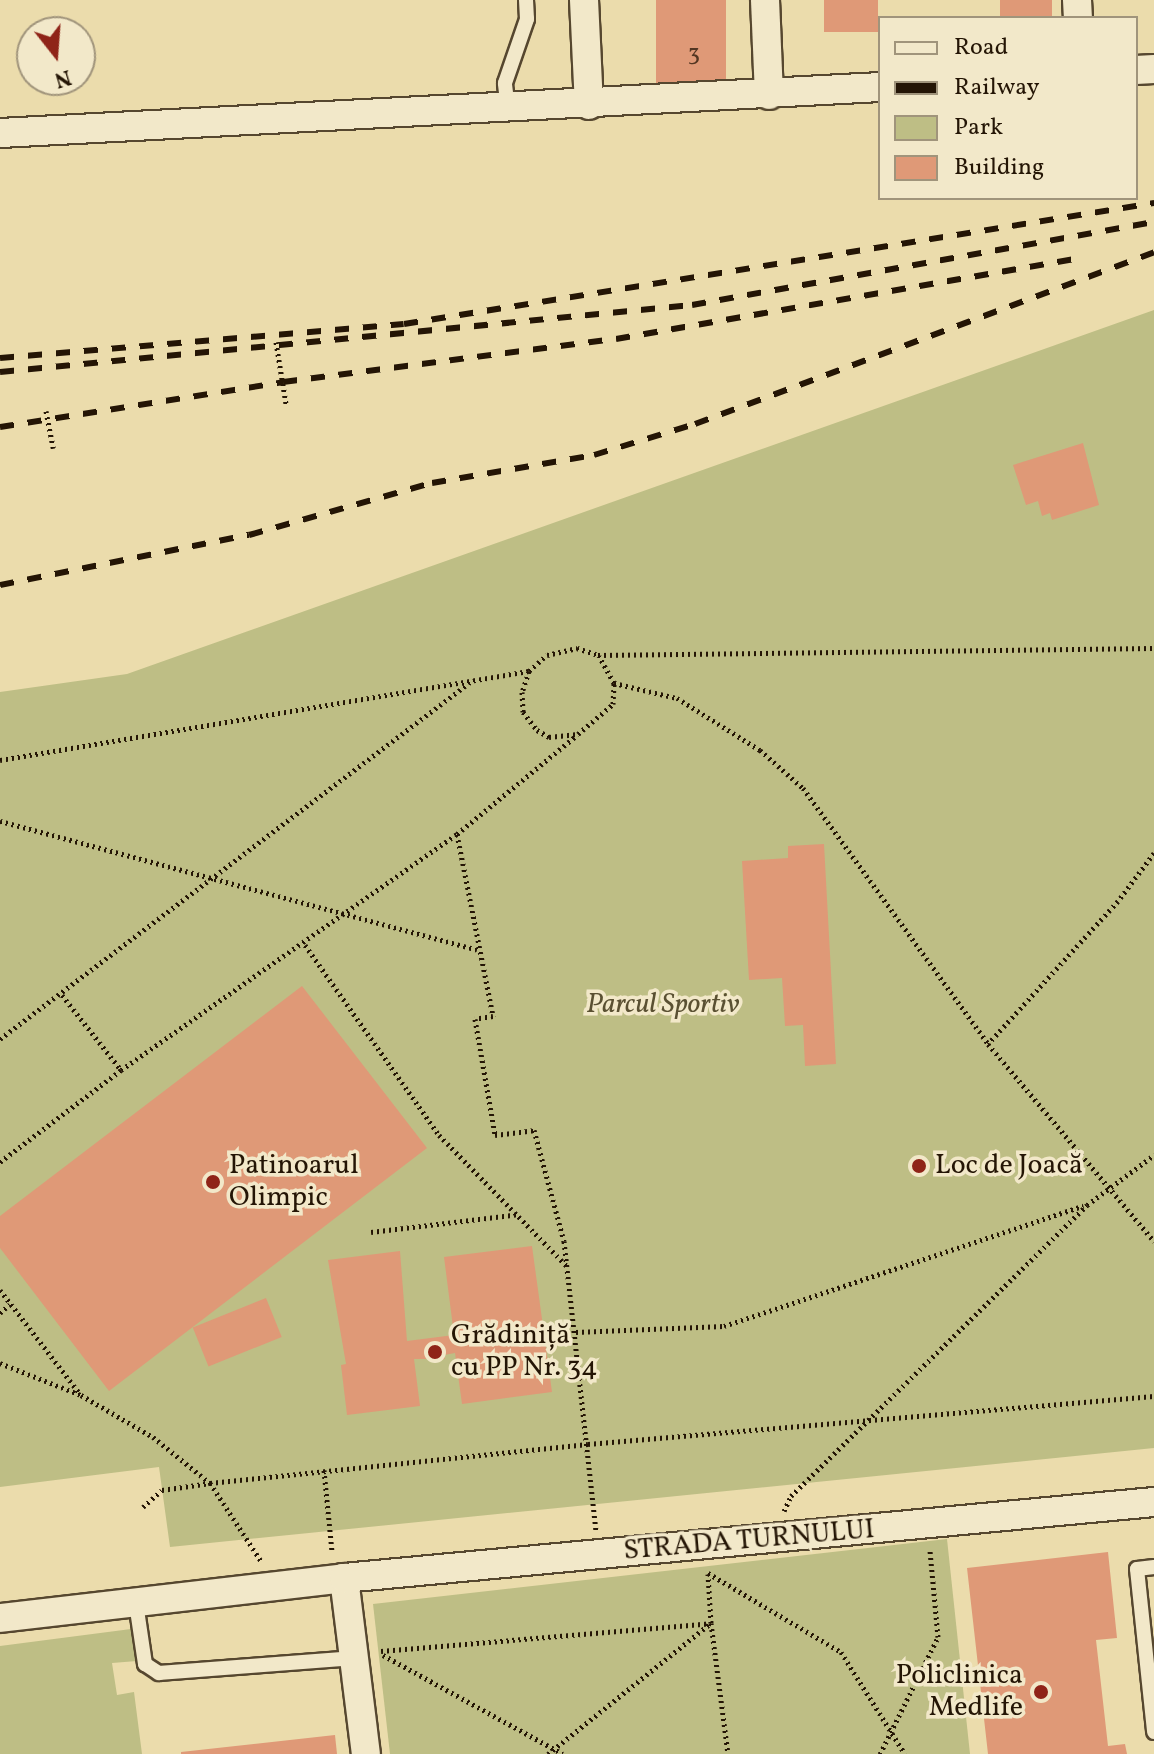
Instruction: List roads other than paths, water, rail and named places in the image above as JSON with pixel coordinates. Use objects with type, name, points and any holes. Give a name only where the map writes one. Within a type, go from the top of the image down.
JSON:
[{"type":"street","points":[[584,0],[589,105]]},
{"type":"street","points":[[765,0],[769,95]]},
{"type":"street","points":[[0,133],[589,105],[878,87]]},
{"type":"street","name":"STRADA TURNULUI","points":[[0,1618],[339,1579],[1154,1502]]},
{"type":"street","points":[[339,1579],[354,1658],[366,1754]]},
{"type":"lane","points":[[508,109],[505,83],[527,19],[526,0]]},
{"type":"lane","points":[[1154,1567],[1137,1569],[1154,1732]]},
{"type":"lane","points":[[136,1603],[145,1664],[159,1673],[354,1658]]},
{"type":"railway","points":[[0,358],[404,324],[1154,203]]},
{"type":"railway","points":[[0,372],[692,305],[1154,222]]},
{"type":"railway","points":[[0,585],[249,535],[432,483],[594,455],[695,424],[1154,252]]},
{"type":"railway","points":[[0,427],[283,382],[616,339],[1073,259]]},
{"type":"place","name":"Loc de Joacă","points":[[919,1166]]},
{"type":"place","name":"Patinoarul Olimpic","points":[[213,1182]]},
{"type":"place","name":"Grădiniță cu PP Nr. 34","points":[[435,1352]]},
{"type":"place","name":"Policlinica Medlife","points":[[1041,1692]]},
{"type":"park label","name":"Parcul Sportiv","points":[[663,1005]]}]
